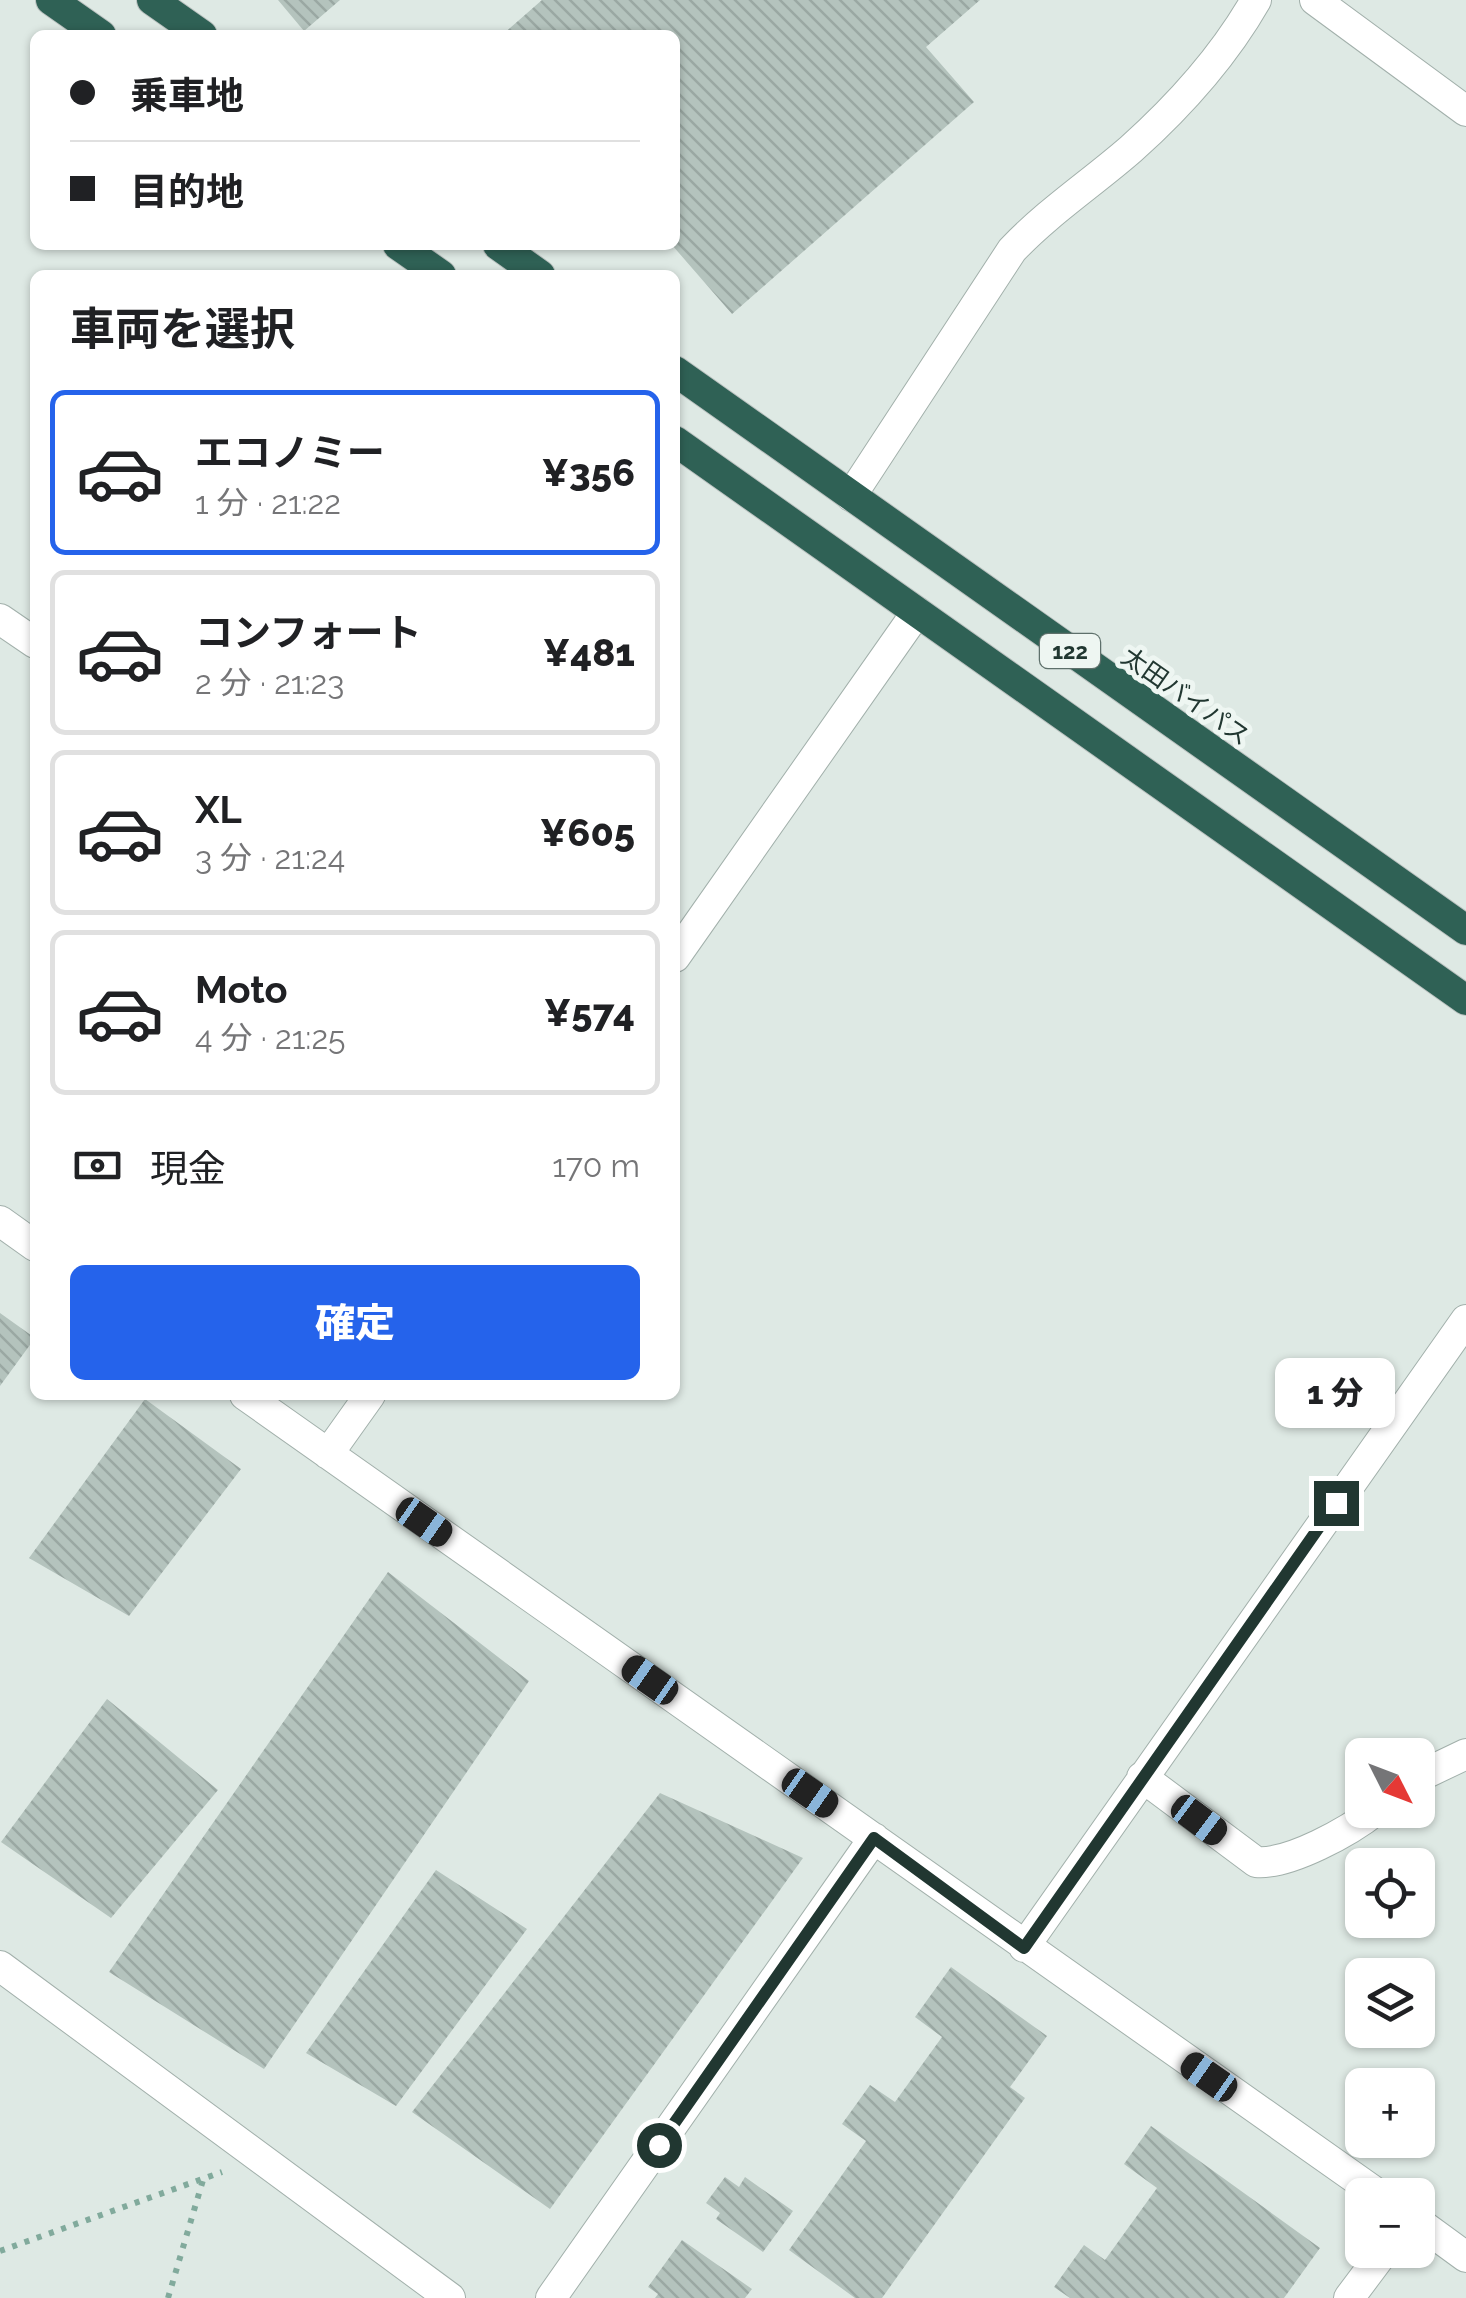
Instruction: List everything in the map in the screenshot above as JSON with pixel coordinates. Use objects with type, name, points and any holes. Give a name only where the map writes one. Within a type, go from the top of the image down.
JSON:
[{"type":"highway","points":[[51,0],[94,30]]},
{"type":"highway","points":[[152,0],[195,30]]},
{"type":"highway","points":[[405,250],[434,270]]},
{"type":"highway","points":[[505,250],[533,270]]},
{"type":"highway","name":"太田バイパス","points":[[680,375],[1466,930]]},
{"type":"highway","name":"122","points":[[680,444],[1466,1000]]},
{"type":"street","points":[[852,496],[1012,250],[1032,229],[1132,148],[1187,93],[1236,36],[1256,0]]},
{"type":"street","points":[[1314,0],[1466,111]]},
{"type":"street","points":[[680,951],[917,612]]},
{"type":"street","points":[[0,619],[30,640]]},
{"type":"street","points":[[0,1220],[30,1242]]},
{"type":"street","points":[[1024,1948],[1466,1320]]},
{"type":"street","points":[[252,1400],[1355,2178]]},
{"type":"street","points":[[328,1454],[366,1400]]},
{"type":"street","points":[[1435,1766],[1466,1754]]},
{"type":"street","points":[[1142,1778],[1256,1862],[1268,1863],[1350,1828]]},
{"type":"street","points":[[551,2298],[874,1838]]},
{"type":"street","points":[[0,1966],[450,2298]]},
{"type":"street","points":[[1435,2234],[1466,2256]]},
{"type":"street","points":[[1350,2298],[1372,2268]]},
{"type":"path","points":[[0,2251],[261,2158]]},
{"type":"path","points":[[168,2298],[203,2179]]},
{"type":"building","points":[[278,0],[340,0],[305,30]]},
{"type":"building","points":[[542,0],[980,0],[926,47],[974,102],[732,314],[676,250],[680,250],[680,30],[508,30]]},
{"type":"building","points":[[0,1313],[30,1334],[30,1345],[0,1386]]},
{"type":"building","points":[[144,1400],[241,1469],[129,1616],[29,1558]]},
{"type":"building","points":[[388,1572],[529,1681],[264,2069],[109,1972]]},
{"type":"building","points":[[107,1699],[218,1790],[111,1918],[1,1842]]},
{"type":"building","points":[[660,1793],[803,1858],[550,2209],[412,2112]]},
{"type":"building","points":[[436,1870],[527,1929],[396,2106],[306,2053]]},
{"type":"building","points":[[951,1967],[1047,2036],[1010,2087],[1025,2098],[882,2298],[855,2298],[789,2250],[866,2141],[842,2124],[870,2085],[895,2102],[942,2037],[915,2017]]},
{"type":"building","points":[[1151,2126],[1320,2248],[1284,2298],[1070,2298],[1054,2287],[1084,2245],[1105,2260],[1157,2188],[1124,2164]]},
{"type":"building","points":[[725,2177],[739,2187],[745,2177],[793,2211],[763,2252],[716,2219],[720,2213],[706,2203]]},
{"type":"building","points":[[682,2240],[752,2289],[745,2298],[655,2298],[658,2294],[648,2287]]},
{"type":"route","points":[[659,2145],[874,1838],[1024,1948],[1336,1503]]}]
